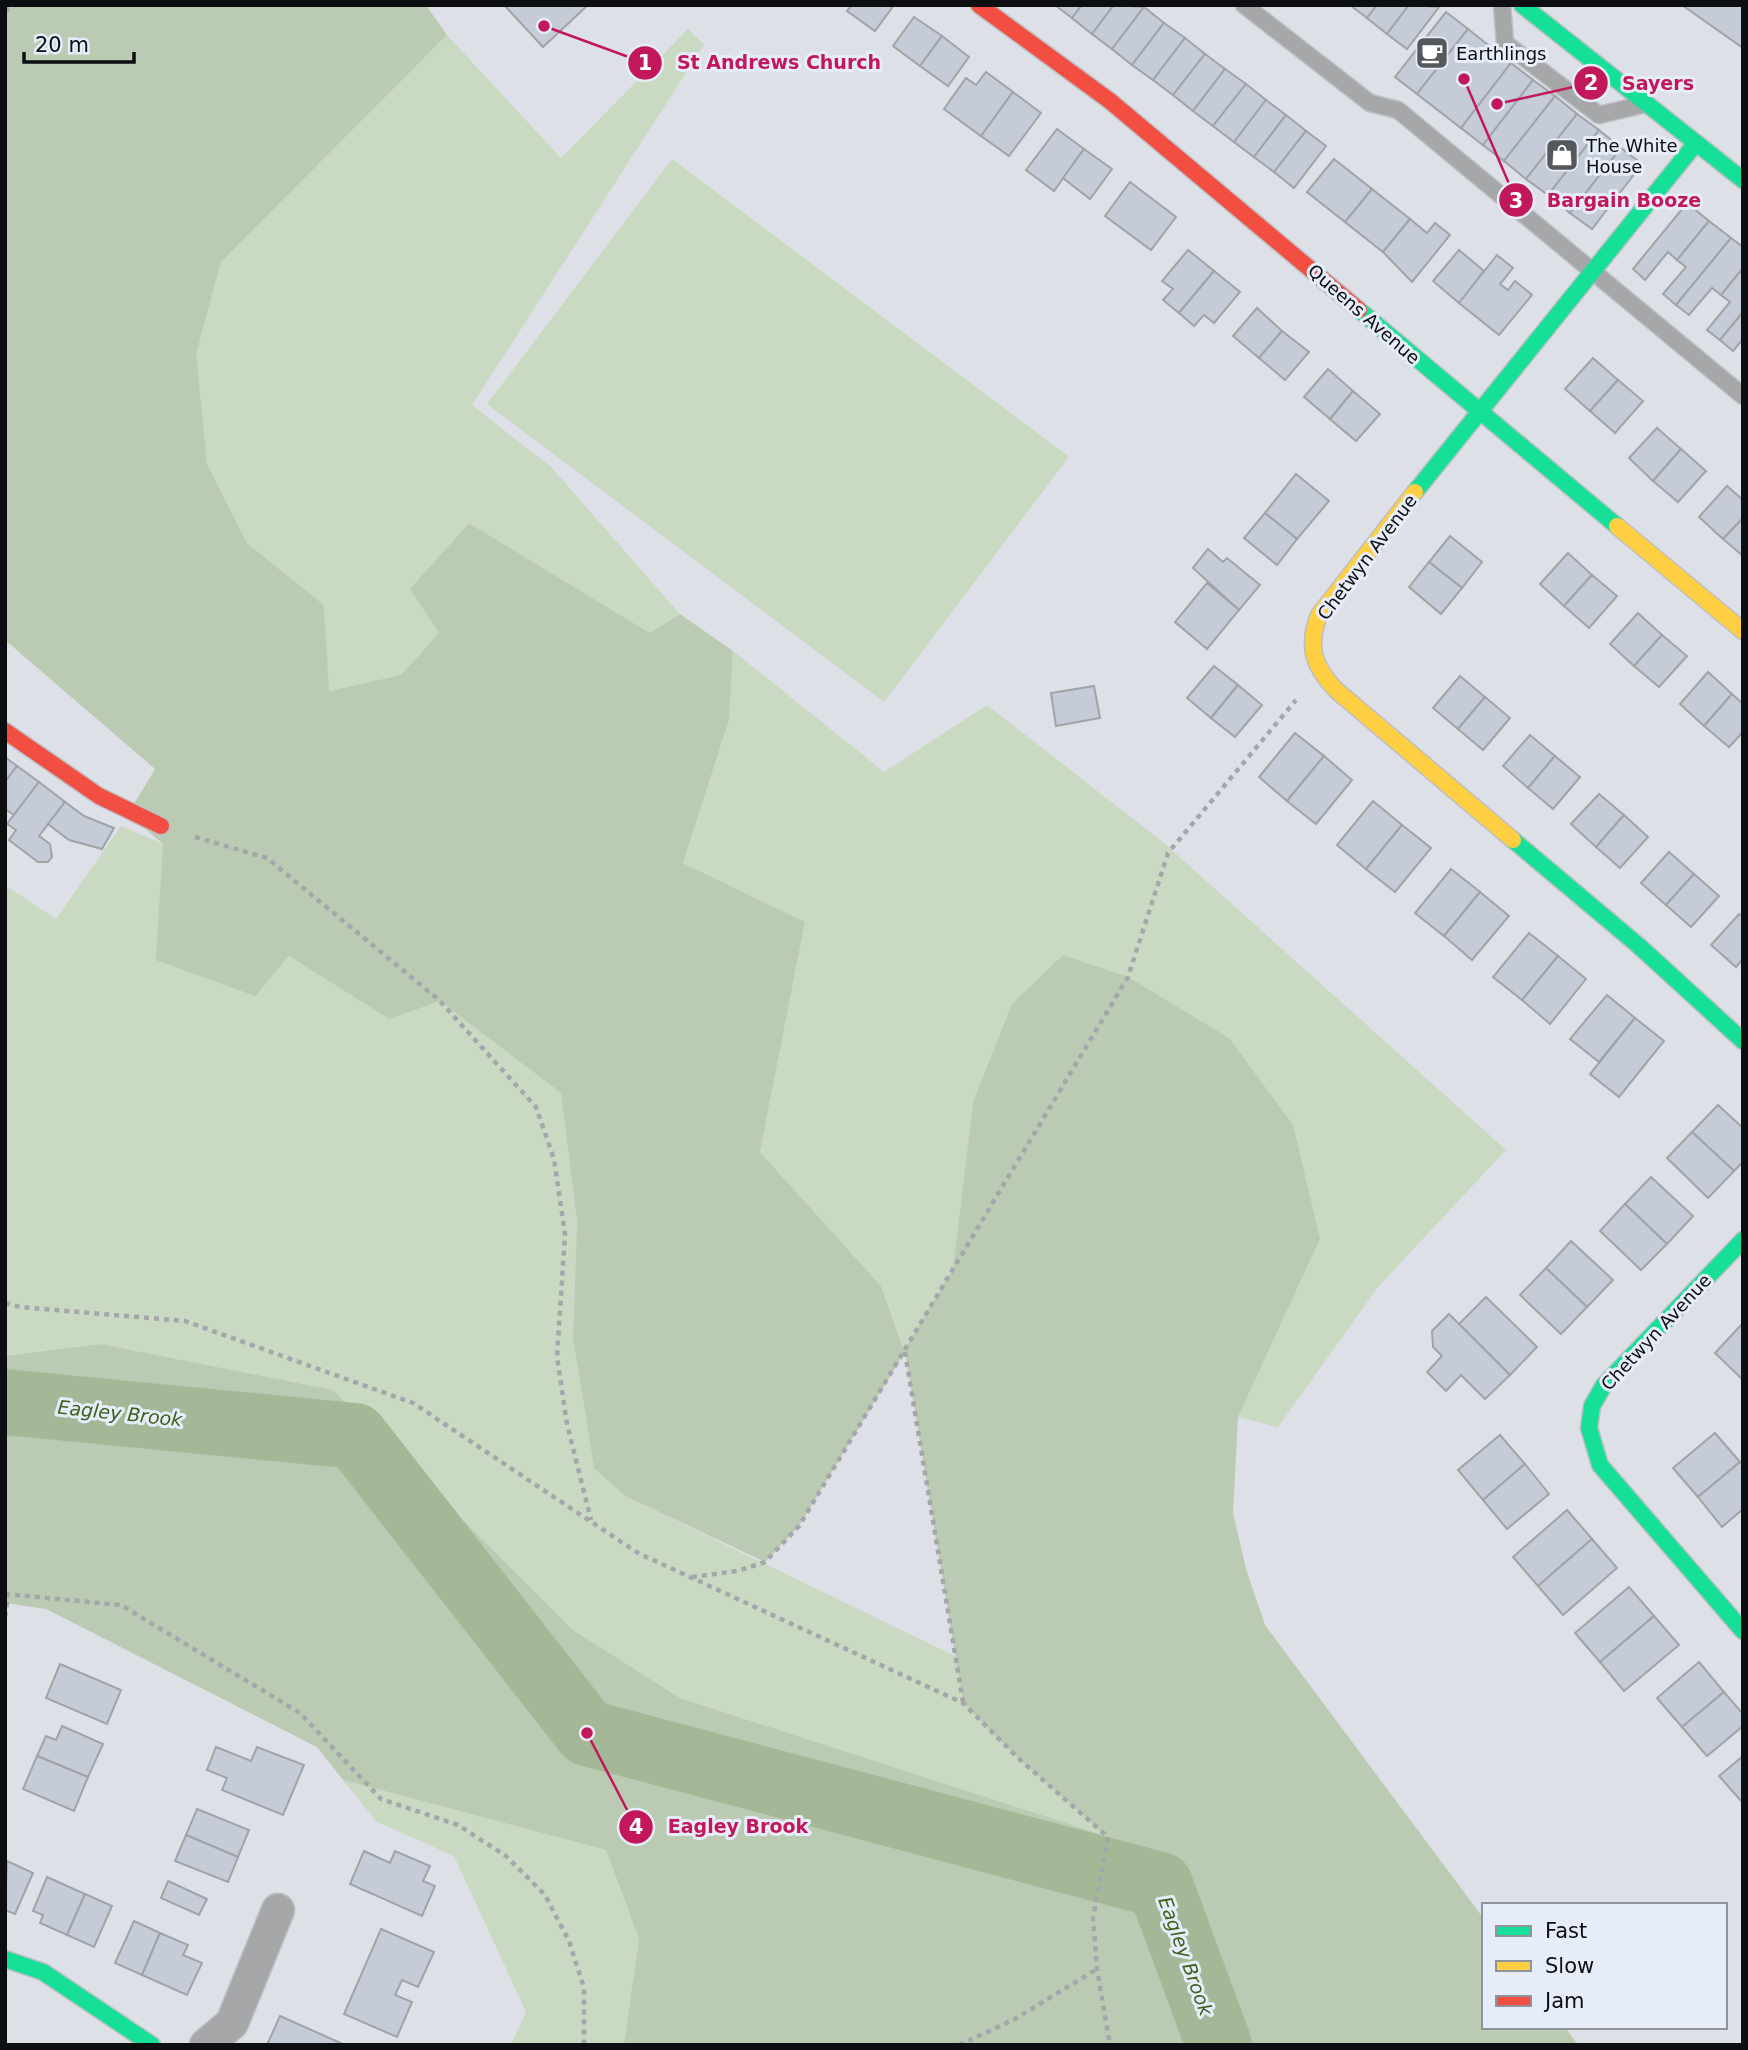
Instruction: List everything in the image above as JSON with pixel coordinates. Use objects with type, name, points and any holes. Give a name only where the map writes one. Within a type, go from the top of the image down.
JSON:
[{"type":"street","name":"Queens Avenue","points":[[979,5],[1110,100],[1236,204],[1478,412],[1743,631]]},
{"type":"street","points":[[1522,5],[1743,180]]},
{"type":"street","name":"Chetwyn Avenue","points":[[1321,675],[1311,654],[1311,634],[1320,615],[1478,412],[1696,143]]},
{"type":"street","points":[[1321,675],[1639,946],[1743,1041]]},
{"type":"street","points":[[5,731],[87,791],[128,814],[161,826]]},
{"type":"street","name":"Chetwyn Avenue","points":[[1743,1240],[1604,1385],[1592,1406],[1589,1428],[1600,1465],[1743,1631]]},
{"type":"street","points":[[206,2045],[232,2023],[278,1910]]},
{"type":"street","points":[[5,1959],[43,1972],[152,2045]]},
{"type":"lane","points":[[1244,5],[1370,103],[1398,110],[1743,396]]},
{"type":"lane","points":[[1502,5],[1505,43],[1600,115],[1647,103]]},
{"type":"path","points":[[5,11],[15,5]]},
{"type":"path","points":[[691,1577],[737,1571],[765,1562],[799,1526],[1128,977],[1168,853],[1303,691],[1321,675]]},
{"type":"path","points":[[161,826],[267,859],[439,1000],[536,1107],[554,1159],[565,1234],[557,1357],[567,1424],[592,1522]]},
{"type":"path","points":[[5,1303],[20,1307],[185,1321],[413,1403],[638,1553],[963,1703],[1018,1758],[1108,1837],[1093,1919],[1097,1969],[1110,2045]]},
{"type":"path","points":[[905,1351],[963,1703]]},
{"type":"path","points":[[5,1617],[7,1595],[121,1605],[300,1713],[381,1799],[458,1825],[506,1856],[545,1895],[569,1941],[584,1988],[584,2045]]},
{"type":"path","points":[[959,2045],[1015,2019],[1097,1969]]},
{"type":"green space","points":[[5,5],[426,5],[447,35],[221,262],[196,354],[207,464],[247,543],[324,605],[329,691],[401,675],[439,633],[410,589],[469,523],[650,633],[680,614],[733,651],[729,720],[683,863],[805,922],[760,1152],[881,1286],[904,1350],[953,1269],[973,1102],[1012,1004],[1063,955],[1128,977],[1229,1038],[1293,1125],[1320,1239],[1238,1417],[1233,1513],[1246,1569],[1265,1625],[1482,1916],[1482,2029],[1566,2029],[1578,2045],[624,2045],[639,1939],[606,1850],[343,1780],[317,1747],[46,1609],[5,1603],[5,1356],[101,1344],[333,1390],[573,1630],[680,1698],[1106,1836],[1018,1758],[963,1703],[905,1352],[799,1526],[765,1562],[625,1496],[594,1468],[573,1338],[577,1221],[561,1093],[440,1001],[389,1019],[289,956],[255,996],[156,960],[163,844],[128,814],[155,769],[5,640]]},
{"type":"green space","points":[[688,29],[704,45],[472,405],[551,467],[680,614],[650,633],[469,523],[411,589],[440,632],[401,675],[328,691],[324,605],[247,543],[207,464],[195,355],[221,262],[447,35],[561,158]]},
{"type":"green space","points":[[672,159],[1069,457],[884,702],[487,404]]},
{"type":"green space","points":[[733,651],[884,772],[987,705],[1164,843],[1506,1150],[1378,1287],[1278,1427],[1238,1417],[1320,1239],[973,1102],[953,1269],[905,1351],[881,1286],[760,1152],[805,922],[683,863],[729,720]]},
{"type":"green space","points":[[121,826],[163,844],[289,956],[389,1019],[439,1000],[561,1093],[577,1221],[573,1338],[594,1468],[625,1496],[955,1656],[963,1703],[1019,1758],[1108,1837],[680,1698],[573,1630],[333,1390],[101,1344],[5,1356],[5,885],[56,919]]},
{"type":"green space","points":[[343,1780],[606,1850],[639,1939],[624,2045],[511,2045],[526,2012],[454,1856],[377,1822]]},
{"type":"building","points":[[504,5],[588,5],[543,47]]},
{"type":"building","points":[[852,5],[894,5],[875,31],[847,11]]},
{"type":"building","points":[[1055,5],[1082,5],[1072,18]]},
{"type":"building","points":[[1082,5],[1114,5],[1092,34],[1072,18]]},
{"type":"building","points":[[1114,5],[1144,7],[1112,49],[1092,34]]},
{"type":"building","points":[[1350,5],[1377,5],[1367,18]]},
{"type":"building","points":[[1377,5],[1409,5],[1387,34],[1367,18]]},
{"type":"building","points":[[1409,5],[1439,7],[1407,49],[1387,34]]},
{"type":"building","points":[[1682,5],[1743,5],[1743,48]]},
{"type":"building","points":[[1144,7],[1164,23],[1132,65],[1112,49]]},
{"type":"building","name":"Earthlings","points":[[1446,12],[1468,29],[1417,94],[1395,77]]},
{"type":"building","points":[[914,17],[942,36],[920,66],[893,46]]},
{"type":"building","points":[[1164,23],[1185,38],[1153,80],[1132,65]]},
{"type":"building","points":[[1468,29],[1511,63],[1461,128],[1417,94]]},
{"type":"building","points":[[942,36],[969,57],[948,86],[920,66]]},
{"type":"building","points":[[1185,38],[1205,54],[1173,95],[1153,80]]},
{"type":"building","points":[[1205,54],[1225,69],[1193,111],[1173,95]]},
{"type":"building","points":[[1511,63],[1533,80],[1483,145],[1461,128]]},
{"type":"building","points":[[1225,69],[1246,84],[1213,126],[1193,111]]},
{"type":"building","points":[[986,72],[1013,92],[981,136],[944,109],[966,78],[976,85]]},
{"type":"building","points":[[1533,80],[1555,96],[1504,161],[1483,145]]},
{"type":"building","points":[[1246,84],[1266,100],[1234,142],[1213,126]]},
{"type":"building","points":[[1013,92],[1041,113],[1009,156],[981,136]]},
{"type":"building","points":[[1555,96],[1577,114],[1526,179],[1504,161]]},
{"type":"building","points":[[1266,100],[1286,115],[1254,157],[1234,142]]},
{"type":"building","name":"The White House","points":[[1577,114],[1599,130],[1548,195],[1526,179]]},
{"type":"building","points":[[1286,115],[1306,131],[1274,172],[1254,157]]},
{"type":"building","points":[[1057,129],[1084,149],[1054,191],[1026,170]]},
{"type":"building","points":[[1599,130],[1621,148],[1570,213],[1548,195]]},
{"type":"building","points":[[1306,131],[1326,146],[1294,188],[1274,172]]},
{"type":"building","points":[[1621,148],[1642,164],[1592,229],[1570,213]]},
{"type":"building","points":[[1084,149],[1112,169],[1090,199],[1063,178]]},
{"type":"building","points":[[1334,159],[1372,189],[1345,222],[1307,192]]},
{"type":"building","points":[[1130,182],[1176,217],[1151,250],[1105,216]]},
{"type":"building","points":[[1372,189],[1410,219],[1383,252],[1345,222]]},
{"type":"building","points":[[1687,203],[1709,221],[1677,260],[1668,252],[1645,280],[1633,269]]},
{"type":"building","points":[[1410,219],[1427,233],[1435,223],[1450,235],[1412,282],[1383,252]]},
{"type":"building","points":[[1709,221],[1731,238],[1676,305],[1663,294],[1686,267],[1677,260]]},
{"type":"building","points":[[1731,238],[1743,247],[1743,268],[1721,295],[1712,288],[1689,315],[1676,305]]},
{"type":"building","points":[[1188,250],[1214,271],[1179,313],[1163,300],[1173,289],[1162,281]]},
{"type":"building","points":[[1459,250],[1484,271],[1459,303],[1433,281]]},
{"type":"building","points":[[1497,255],[1513,268],[1500,284],[1508,290],[1515,281],[1532,295],[1499,335],[1459,303]]},
{"type":"building","points":[[1743,268],[1743,312],[1720,340],[1707,330],[1730,302],[1721,295]]},
{"type":"building","points":[[1214,271],[1240,292],[1214,323],[1204,315],[1194,326],[1179,313]]},
{"type":"building","points":[[1257,308],[1282,331],[1259,358],[1233,336]]},
{"type":"building","points":[[1743,312],[1743,339],[1733,351],[1720,340]]},
{"type":"building","points":[[1282,331],[1309,352],[1285,380],[1259,358]]},
{"type":"building","points":[[1593,358],[1618,380],[1590,411],[1565,389]]},
{"type":"building","points":[[1328,369],[1353,391],[1330,419],[1304,397]]},
{"type":"building","points":[[1618,380],[1643,401],[1615,433],[1590,411]]},
{"type":"building","points":[[1353,391],[1380,414],[1356,441],[1330,419]]},
{"type":"building","points":[[1657,428],[1681,449],[1653,481],[1629,458]]},
{"type":"building","points":[[1681,449],[1706,471],[1678,502],[1653,481]]},
{"type":"building","points":[[1296,474],[1329,501],[1297,539],[1265,513]]},
{"type":"building","points":[[1727,486],[1743,500],[1743,518],[1723,539],[1699,517]]},
{"type":"building","points":[[1265,513],[1297,539],[1277,565],[1244,538]]},
{"type":"building","points":[[1743,518],[1743,556],[1723,539]]},
{"type":"building","points":[[1450,536],[1482,562],[1462,588],[1429,562]]},
{"type":"building","points":[[1208,549],[1223,562],[1227,558],[1260,585],[1239,610],[1193,568]]},
{"type":"building","points":[[1568,553],[1592,575],[1564,606],[1540,584]]},
{"type":"building","points":[[1429,562],[1462,588],[1441,614],[1409,587]]},
{"type":"building","points":[[1592,575],[1617,596],[1589,628],[1564,606]]},
{"type":"building","points":[[1207,583],[1239,610],[1207,649],[1175,622]]},
{"type":"building","points":[[1638,613],[1662,635],[1634,666],[1610,644]]},
{"type":"building","points":[[1662,635],[1687,656],[1659,687],[1634,666]]},
{"type":"building","points":[[1214,666],[1238,685],[1211,718],[1187,698]]},
{"type":"building","points":[[1708,672],[1732,694],[1704,726],[1680,704]]},
{"type":"building","points":[[1460,676],[1485,697],[1458,729],[1433,708]]},
{"type":"building","points":[[1238,685],[1262,705],[1235,737],[1211,718]]},
{"type":"building","points":[[1094,686],[1100,718],[1056,726],[1051,693]]},
{"type":"building","points":[[1732,694],[1743,704],[1743,732],[1729,747],[1704,726]]},
{"type":"building","points":[[1485,697],[1510,718],[1483,750],[1458,729]]},
{"type":"building","points":[[1295,733],[1324,756],[1287,801],[1259,777]]},
{"type":"building","points":[[1530,735],[1555,756],[1528,788],[1503,766]]},
{"type":"building","points":[[1324,756],[1352,780],[1316,824],[1287,801]]},
{"type":"building","points":[[1555,756],[1580,777],[1553,809],[1528,788]]},
{"type":"building","points":[[5,757],[17,766],[5,782]]},
{"type":"building","points":[[17,766],[39,782],[14,815],[5,809],[5,782]]},
{"type":"building","points":[[39,782],[65,802],[39,836],[50,844],[52,857],[48,862],[38,862],[9,840],[16,830],[7,824]]},
{"type":"building","points":[[1599,794],[1624,815],[1596,847],[1571,824]]},
{"type":"building","points":[[1373,801],[1402,825],[1366,869],[1337,845]]},
{"type":"building","points":[[65,802],[84,816],[114,828],[102,849],[69,840],[48,824]]},
{"type":"building","points":[[1624,815],[1648,837],[1620,868],[1596,847]]},
{"type":"building","points":[[1402,825],[1431,848],[1395,892],[1366,869]]},
{"type":"building","points":[[1669,852],[1694,874],[1666,905],[1641,883]]},
{"type":"building","points":[[1451,869],[1480,892],[1444,936],[1415,913]]},
{"type":"building","points":[[1694,874],[1719,896],[1691,927],[1666,905]]},
{"type":"building","points":[[1480,892],[1509,916],[1472,960],[1444,936]]},
{"type":"building","points":[[1739,914],[1743,917],[1743,959],[1736,967],[1711,945]]},
{"type":"building","points":[[1529,933],[1558,956],[1522,1000],[1493,977]]},
{"type":"building","points":[[1558,956],[1586,979],[1550,1024],[1522,1000]]},
{"type":"building","points":[[1607,995],[1635,1018],[1599,1062],[1570,1039]]},
{"type":"building","points":[[1635,1018],[1664,1041],[1619,1097],[1590,1074]]},
{"type":"building","points":[[1718,1105],[1743,1128],[1743,1162],[1734,1171],[1692,1132]]},
{"type":"building","points":[[1692,1132],[1734,1171],[1708,1198],[1667,1158]]},
{"type":"building","points":[[1651,1177],[1693,1216],[1667,1244],[1625,1204]]},
{"type":"building","points":[[1625,1204],[1667,1244],[1641,1270],[1600,1231]]},
{"type":"building","points":[[1571,1241],[1613,1280],[1587,1307],[1546,1268]]},
{"type":"building","points":[[1546,1268],[1587,1307],[1561,1334],[1520,1295]]},
{"type":"building","points":[[1486,1297],[1537,1347],[1510,1375],[1459,1324]]},
{"type":"building","points":[[1449,1314],[1510,1375],[1485,1399],[1461,1375],[1446,1391],[1427,1372],[1442,1356],[1433,1347],[1432,1331]]},
{"type":"building","points":[[1741,1325],[1743,1326],[1743,1380],[1715,1353]]},
{"type":"building","points":[[1715,1433],[1740,1462],[1698,1497],[1673,1468]]},
{"type":"building","points":[[1500,1435],[1525,1464],[1483,1500],[1458,1470]]},
{"type":"building","points":[[1740,1462],[1743,1465],[1743,1509],[1722,1527],[1698,1497]]},
{"type":"building","points":[[1525,1464],[1549,1494],[1507,1529],[1483,1500]]},
{"type":"building","points":[[1567,1510],[1592,1539],[1538,1586],[1513,1557]]},
{"type":"building","points":[[1592,1539],[1617,1568],[1563,1615],[1538,1586]]},
{"type":"building","points":[[1629,1587],[1654,1616],[1600,1662],[1575,1633]]},
{"type":"building","points":[[1654,1616],[1679,1645],[1624,1691],[1600,1662]]},
{"type":"building","points":[[1699,1662],[1724,1692],[1682,1727],[1657,1698]]},
{"type":"building","points":[[60,1664],[121,1690],[107,1724],[46,1698]]},
{"type":"building","points":[[1724,1692],[1743,1714],[1743,1726],[1707,1756],[1682,1727]]},
{"type":"building","points":[[62,1726],[103,1744],[88,1777],[37,1756],[46,1736],[56,1740]]},
{"type":"building","points":[[216,1747],[251,1761],[257,1747],[304,1765],[283,1815],[222,1790],[227,1778],[207,1770]]},
{"type":"building","points":[[37,1756],[88,1777],[74,1811],[23,1789]]},
{"type":"building","points":[[1743,1756],[1743,1803],[1719,1776]]},
{"type":"building","points":[[197,1809],[249,1830],[238,1857],[186,1835]]},
{"type":"building","points":[[186,1835],[238,1857],[228,1882],[175,1861]]},
{"type":"building","points":[[364,1851],[390,1863],[395,1851],[430,1866],[423,1881],[435,1886],[422,1916],[350,1884]]},
{"type":"building","points":[[7,1861],[33,1873],[15,1914],[5,1910]]},
{"type":"building","points":[[47,1877],[85,1894],[67,1935],[40,1923],[43,1915],[33,1911]]},
{"type":"building","points":[[168,1881],[207,1899],[199,1915],[161,1898]]},
{"type":"building","points":[[85,1894],[112,1906],[94,1947],[67,1935]]},
{"type":"building","points":[[134,1921],[160,1933],[142,1975],[115,1963]]},
{"type":"building","points":[[381,1929],[434,1952],[418,1987],[402,1980],[395,1995],[412,2002],[397,2037],[344,2014]]},
{"type":"building","points":[[160,1933],[188,1945],[183,1955],[202,1963],[187,1995],[142,1975]]},
{"type":"building","points":[[280,2016],[345,2045],[267,2045]]},
{"type":"waterway","name":"Eagley Brook","points":[[5,1402],[355,1436],[587,1733],[1160,1885],[1219,2045]]},
{"type":"traffic: fast","points":[[1522,5],[1743,180]]},
{"type":"traffic: fast","points":[[1415,492],[1696,143]]},
{"type":"traffic: fast","points":[[1359,310],[1617,526]]},
{"type":"traffic: fast","points":[[1513,840],[1639,946],[1743,1041]]},
{"type":"traffic: fast","points":[[1743,1240],[1604,1385],[1592,1406],[1589,1428],[1600,1465],[1743,1631]]},
{"type":"traffic: fast","points":[[5,1959],[43,1972],[152,2045]]},
{"type":"traffic: slow","points":[[1415,492],[1319,615],[1313,636],[1314,655],[1322,673],[1336,690],[1513,840]]},
{"type":"traffic: slow","points":[[1617,526],[1743,631]]},
{"type":"traffic: jam","points":[[979,5],[1110,101],[1359,310]]},
{"type":"traffic: jam","points":[[5,731],[99,796],[161,826]]},
{"type":"place","name":"St Andrews Church","points":[[544,26]]},
{"type":"place","name":"Earthlings","points":[[1432,53]]},
{"type":"place","name":"Bargain Booze","points":[[1464,79]]},
{"type":"place","name":"Sayers","points":[[1497,104]]},
{"type":"place","name":"The White House","points":[[1562,155]]},
{"type":"place","name":"Eagley Brook","points":[[587,1733]]}]
